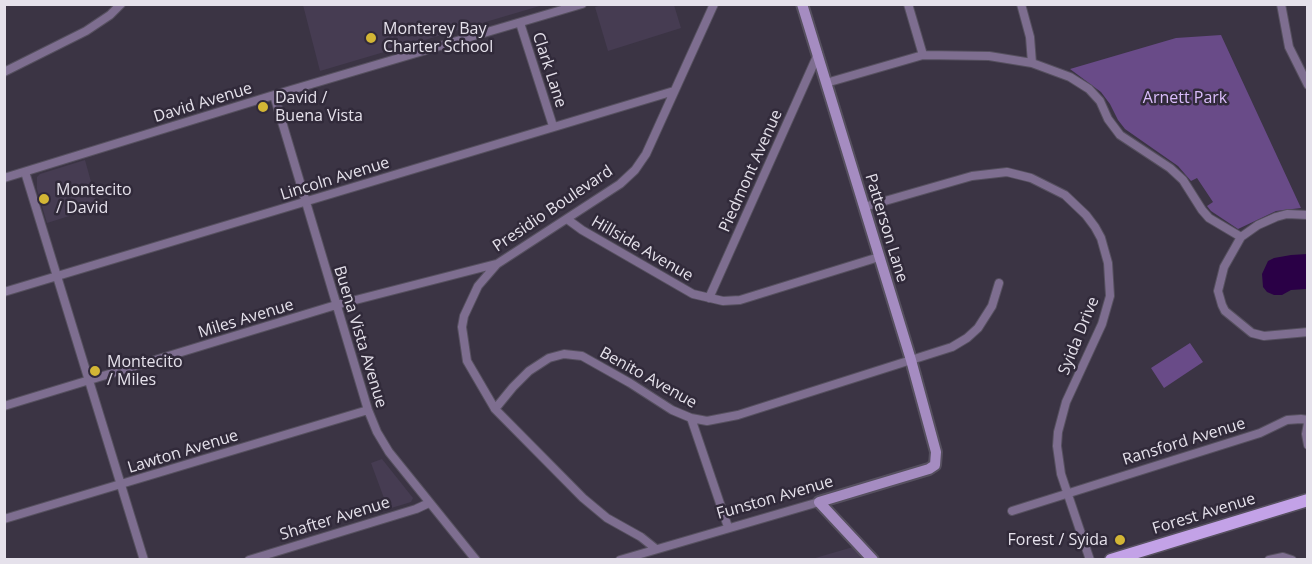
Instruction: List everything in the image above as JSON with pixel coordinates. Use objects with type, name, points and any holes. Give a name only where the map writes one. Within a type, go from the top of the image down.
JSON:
[{"type":"main road","name":"Forest Avenue","points":[[1111,560],[1308,500]]},
{"type":"street","points":[[4,72],[86,31],[102,21],[121,4]]},
{"type":"street","name":"David Avenue","points":[[4,178],[582,4]]},
{"type":"street","name":"Presidio Boulevard","points":[[656,549],[597,510],[495,409],[467,361],[462,327],[464,315],[478,286],[497,264],[620,184],[635,170],[646,154],[714,4]]},
{"type":"street","name":"Patterson Lane","points":[[802,4],[910,360],[936,452],[936,462]]},
{"type":"street","points":[[908,4],[923,55]]},
{"type":"street","points":[[1021,4],[1030,37],[1032,63]]},
{"type":"street","points":[[1281,4],[1289,47],[1308,85]]},
{"type":"street","name":"Clark Lane","points":[[520,22],[553,126]]},
{"type":"street","name":"Piedmont Avenue","points":[[709,298],[818,54]]},
{"type":"street","points":[[826,83],[923,55],[989,56],[1032,63],[1070,77],[1089,89],[1100,101],[1108,119],[1120,135],[1170,168],[1183,180],[1209,218],[1241,237]]},
{"type":"street","name":"Lincoln Avenue","points":[[4,292],[674,91]]},
{"type":"street","name":"Buena Vista Avenue","points":[[274,95],[368,410],[381,442],[476,560]]},
{"type":"street","points":[[26,172],[144,560]]},
{"type":"street","name":"Syida Drive","points":[[864,207],[972,176],[1007,172],[1031,178],[1051,187],[1065,195],[1086,214],[1101,238],[1111,284],[1107,311],[1066,402],[1058,432],[1058,460],[1090,560]]},
{"type":"street","points":[[1308,215],[1276,217],[1258,225],[1241,237],[1220,276],[1218,291],[1226,311],[1243,328],[1258,335],[1308,332]]},
{"type":"street","name":"Hillside Avenue","points":[[567,219],[693,294],[709,298],[740,300],[879,257]]},
{"type":"street","name":"Miles Avenue","points":[[4,406],[336,305],[497,264]]},
{"type":"street","name":"Benito Avenue","points":[[495,409],[530,371],[549,358],[564,354],[582,356],[672,410],[691,418],[707,421],[738,415],[952,347],[967,338],[987,316],[999,283]]},
{"type":"street","name":"Lawton Avenue","points":[[4,519],[368,410]]},
{"type":"street","points":[[691,418],[728,527]]},
{"type":"street","name":"Ransford Avenue","points":[[1012,511],[1260,433],[1287,420],[1301,418],[1308,422]]},
{"type":"street","points":[[1308,422],[1306,434],[1308,445]]},
{"type":"street","name":"Funston Avenue","points":[[620,560],[929,469],[936,462]]},
{"type":"street","points":[[819,502],[873,560]]},
{"type":"street","name":"Shafter Avenue","points":[[249,560],[429,503]]},
{"type":"street","points":[[1269,560],[1283,558],[1292,560]]},
{"type":"shaded area","name":"Monterey Bay Charter School","points":[[303,4],[543,5],[320,71]]},
{"type":"shaded area","points":[[605,4],[674,5],[681,28],[608,51],[595,7]]},
{"type":"shaded area","points":[[85,160],[98,207],[47,223],[37,189],[37,177],[40,174]]},
{"type":"shaded area","points":[[1307,254],[1307,289],[1291,290],[1282,295],[1267,292],[1263,287],[1262,274],[1268,261],[1274,258]]},
{"type":"shaded area","points":[[382,459],[413,498],[411,502],[388,509],[371,463]]},
{"type":"shaded area","points":[[853,547],[863,559],[812,559]]},
{"type":"green space","name":"Arnett Park","points":[[1221,35],[1301,208],[1276,211],[1238,229],[1211,211],[1207,206],[1213,202],[1197,178],[1191,181],[1178,166],[1125,129],[1101,92],[1070,69],[1176,38]]},
{"type":"green space","points":[[1190,343],[1203,362],[1164,388],[1151,368]]},
{"type":"place","name":"Monterey Bay Charter School","points":[[371,38]]},
{"type":"place","name":"David / Buena Vista","points":[[263,107]]},
{"type":"place","name":"Montecito / David","points":[[44,199]]},
{"type":"place","name":"Montecito / Miles","points":[[95,371]]},
{"type":"place","name":"Forest / Syida","points":[[1120,540]]}]
